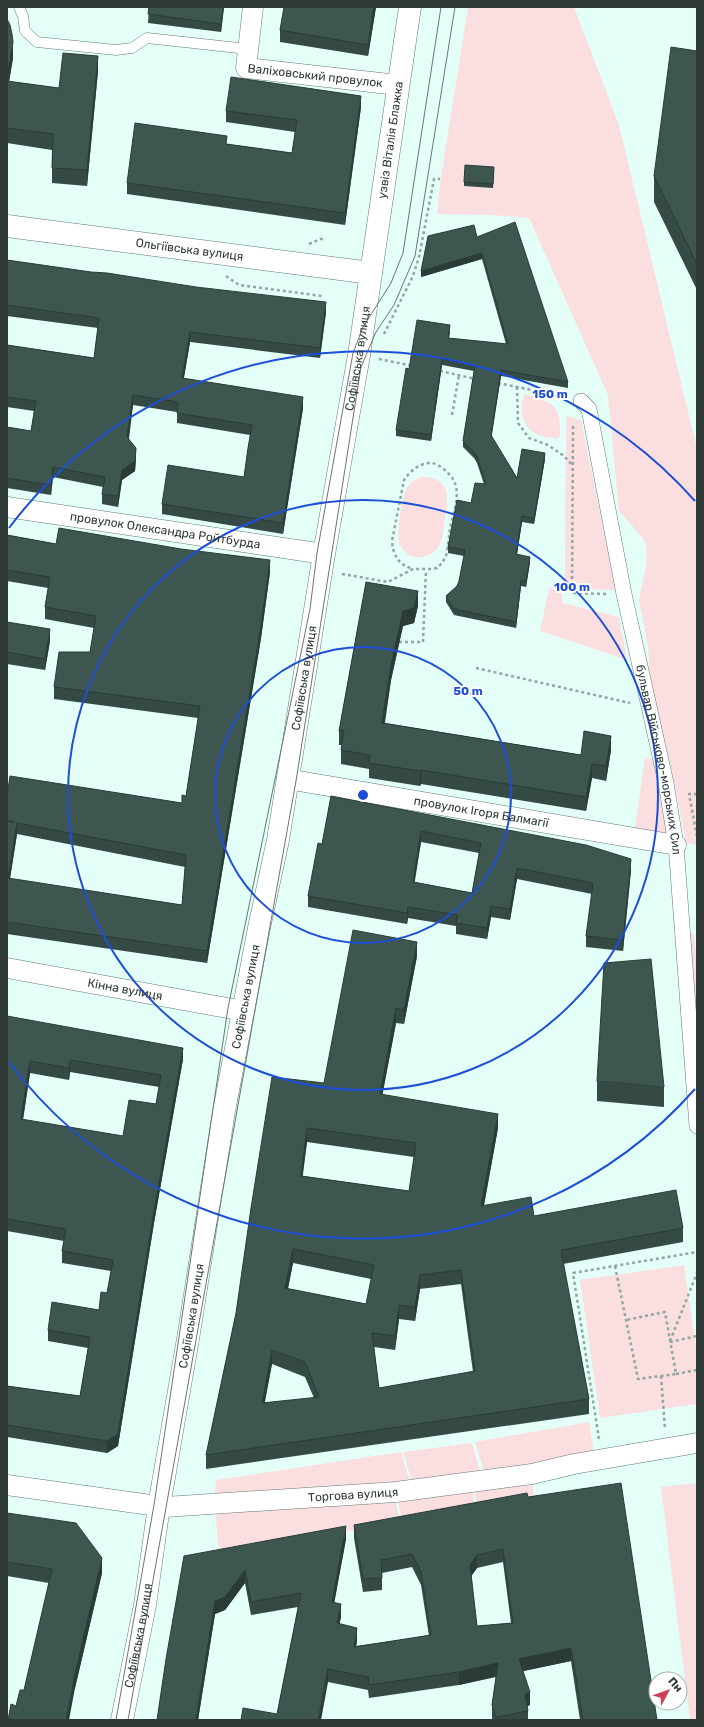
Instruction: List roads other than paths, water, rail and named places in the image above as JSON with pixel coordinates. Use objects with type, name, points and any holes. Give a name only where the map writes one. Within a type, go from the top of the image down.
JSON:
[{"type":"main road","name":"узвіз Віталія Блажка","points":[[372,273],[410,7]]},
{"type":"main road","name":"Ольгіївська вулиця","points":[[7,226],[372,273]]},
{"type":"main road","name":"Софіївська вулиця","points":[[122,1720],[145,1605],[162,1507],[224,1111],[259,928],[278,840],[372,273]]},
{"type":"street","name":"Валіховський провулок","points":[[253,7],[246,68],[398,85]]},
{"type":"street","name":"бульвар Військово-морських Сил","points":[[578,400],[589,409],[624,594],[666,783],[676,845],[697,1126]]},
{"type":"street","name":"провулок Олександра Ройтбурда","points":[[7,506],[323,563]]},
{"type":"street","name":"провулок Ігоря Балмагії","points":[[287,779],[676,845]]},
{"type":"street","name":"Кінна вулиця","points":[[7,968],[244,1011]]},
{"type":"street","name":"Торгова вулиця","points":[[7,1485],[162,1507],[396,1492],[532,1474],[697,1443]]},
{"type":"lane","points":[[19,7],[23,16],[25,31],[37,42],[116,50],[132,48],[147,38],[248,49]]},
{"type":"tram line","points":[[116,1720],[154,1505],[228,1008],[310,609],[317,553],[353,353],[363,327],[391,283],[403,253],[441,7]]},
{"type":"tram line","points":[[128,1720],[296,781],[361,367],[376,332],[394,305],[415,256],[455,7]]}]
